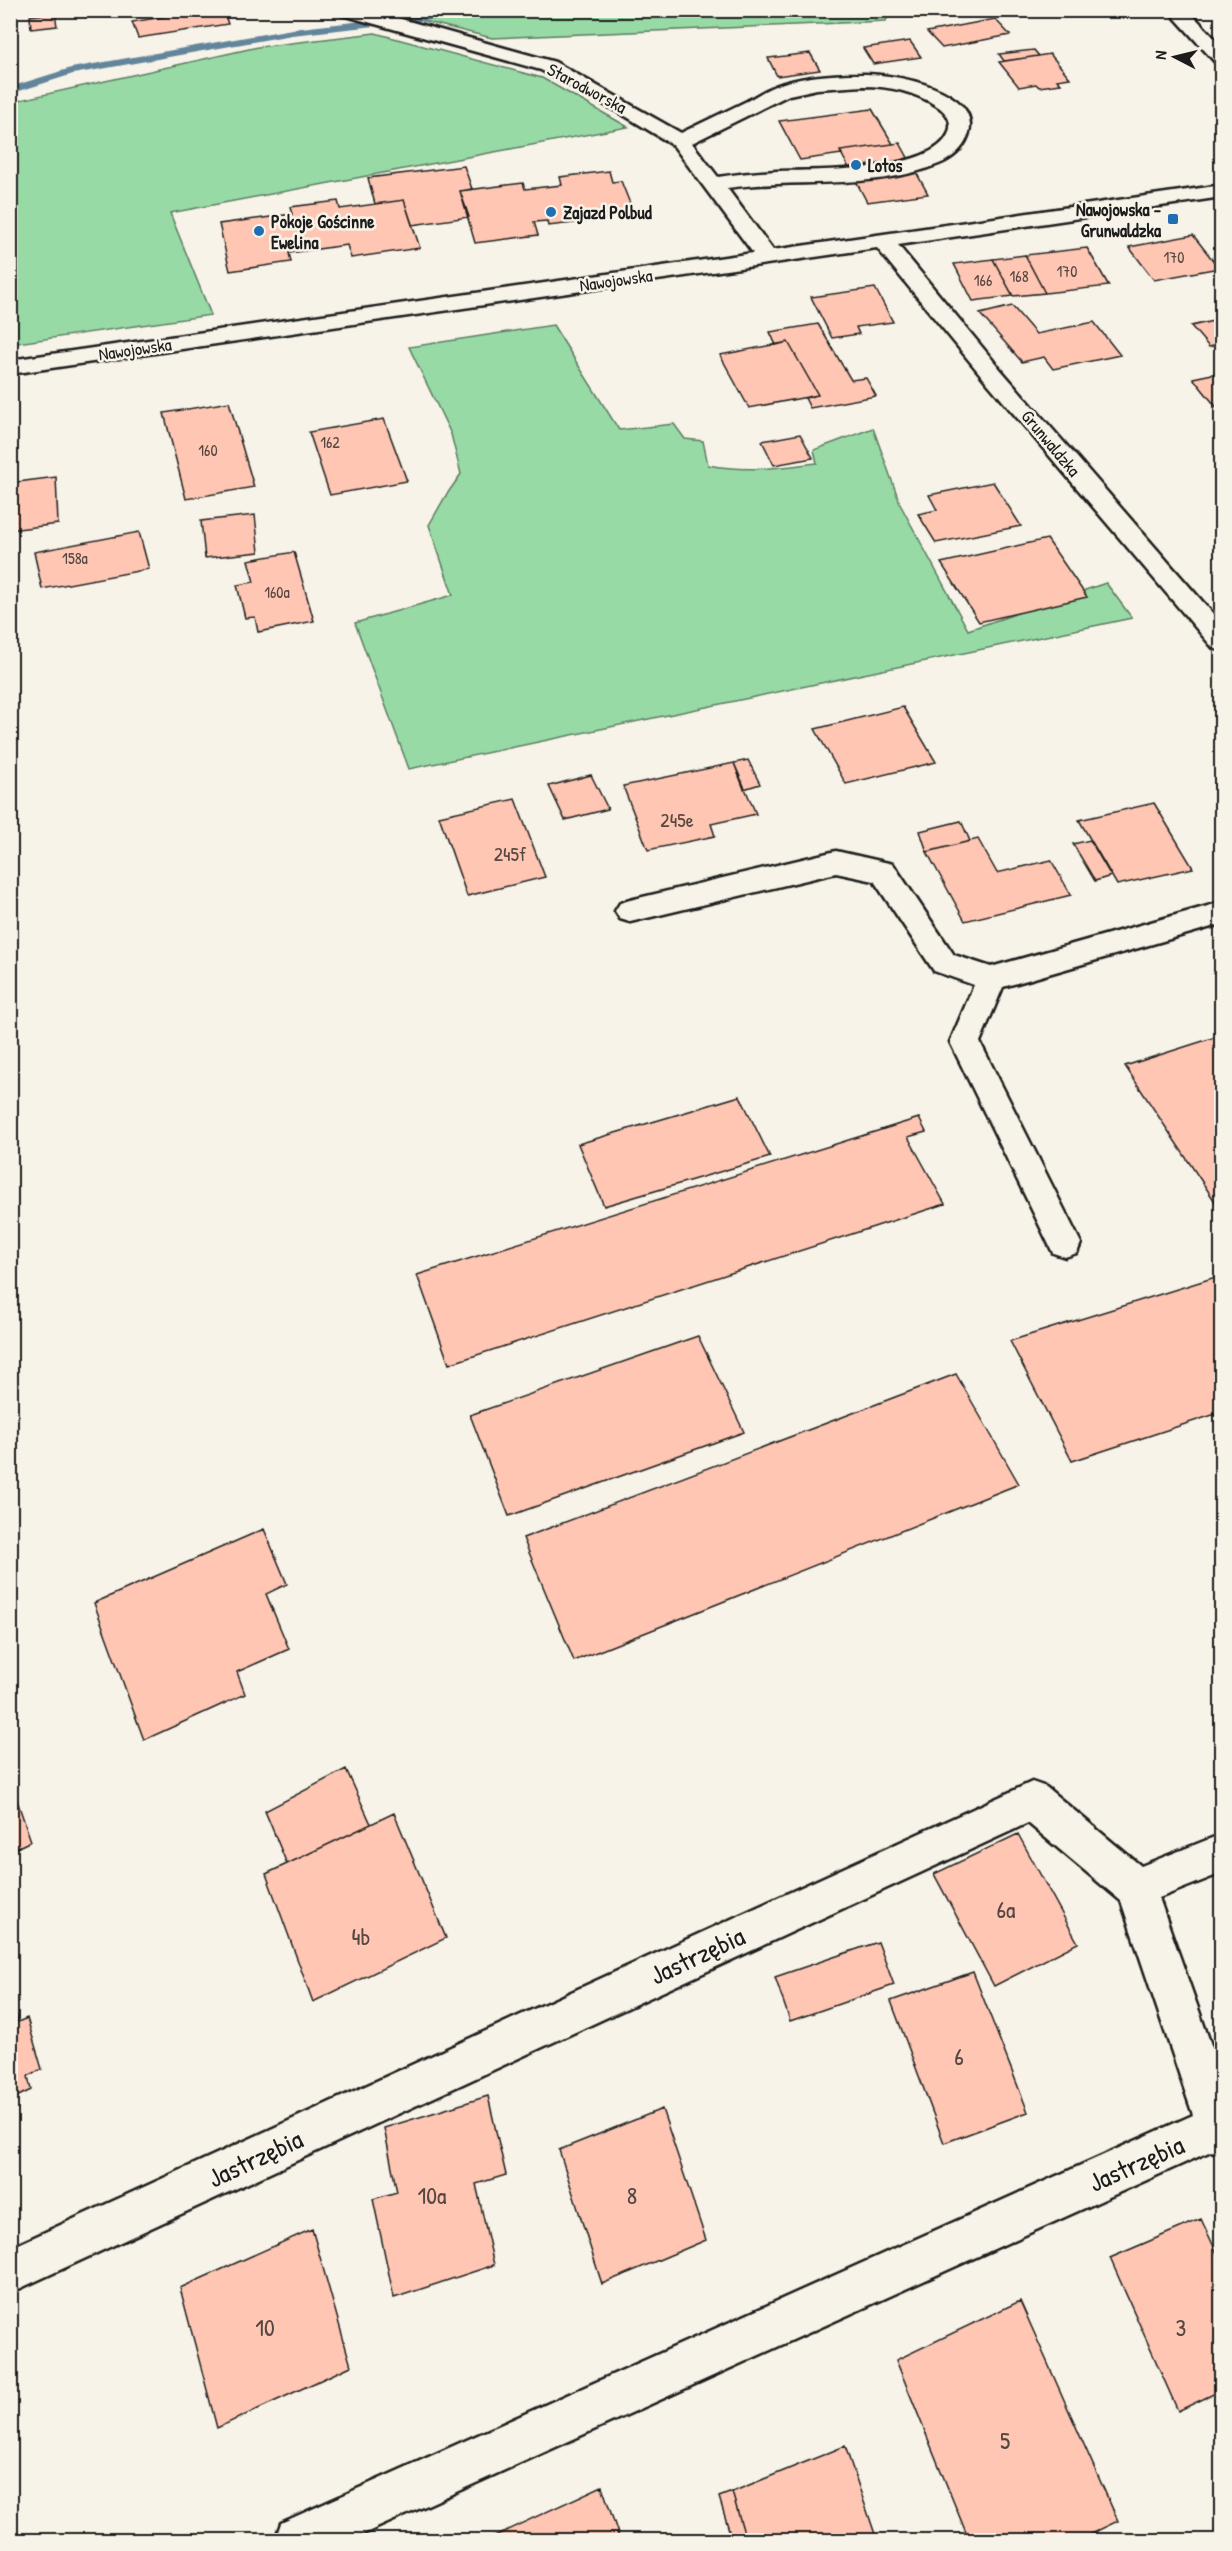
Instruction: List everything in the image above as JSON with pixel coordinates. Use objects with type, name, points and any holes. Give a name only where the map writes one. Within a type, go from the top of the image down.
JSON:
[{"type":"street","points":[[1177,10],[1221,58]]},
{"type":"street","name":"Starodworska","points":[[348,11],[548,66],[680,141],[768,258]]},
{"type":"street","points":[[680,141],[786,89],[851,81],[893,81],[931,93],[946,102],[955,112],[960,124],[959,136],[952,147],[939,156],[922,163],[829,178],[791,176],[713,184]]},
{"type":"street","name":"Nawojowska","points":[[10,367],[884,242],[1221,191]]},
{"type":"street","name":"Grunwaldzka","points":[[884,242],[993,375],[1221,642]]},
{"type":"street","points":[[630,912],[836,862],[883,872],[944,963],[991,979],[1221,913]]},
{"type":"street","points":[[991,979],[965,1041],[1065,1243]]},
{"type":"street","name":"Jastrzębia","points":[[10,2271],[1032,1801],[1136,1888],[1220,2130],[298,2541]]},
{"type":"street","points":[[1136,1888],[1221,1853]]},
{"type":"green space","points":[[383,11],[890,11],[886,21],[492,38]]},
{"type":"green space","points":[[375,33],[542,78],[628,127],[170,213],[211,315],[11,344],[11,102],[258,47]]},
{"type":"green space","points":[[553,325],[619,430],[674,424],[685,439],[703,441],[708,465],[749,469],[817,463],[814,450],[873,428],[901,506],[968,630],[1106,583],[1132,618],[409,769],[355,623],[453,595],[429,525],[461,474],[451,434],[409,347]]},
{"type":"building","points":[[204,10],[223,10],[228,24],[138,38],[132,22]]},
{"type":"building","points":[[55,13],[57,26],[31,29],[30,16]]},
{"type":"building","points":[[995,19],[1010,35],[942,48],[927,32]]},
{"type":"building","points":[[910,41],[921,57],[873,64],[863,48]]},
{"type":"building","points":[[1034,50],[1039,56],[1004,61],[999,54]]},
{"type":"building","points":[[810,53],[820,70],[777,76],[768,58]]},
{"type":"building","points":[[1050,54],[1070,78],[1057,80],[1061,84],[1019,87],[999,62]]},
{"type":"building","points":[[872,109],[893,144],[840,151],[842,154],[800,160],[779,121]]},
{"type":"building","points":[[900,143],[928,194],[867,202],[840,151]]},
{"type":"building","points":[[464,166],[472,189],[460,191],[469,217],[412,225],[404,200],[375,204],[368,178]]},
{"type":"building","points":[[609,171],[612,182],[621,181],[633,211],[606,214],[608,219],[548,226],[547,221],[534,222],[538,235],[475,243],[460,191],[523,183],[525,189],[562,185],[560,177]]},
{"type":"building","points":[[404,200],[420,248],[351,258],[347,245],[289,253],[291,262],[230,271],[219,224],[292,214],[290,207],[338,201],[340,209]]},
{"type":"building","points":[[1193,235],[1219,268],[1154,280],[1129,247]]},
{"type":"building","points":[[1087,248],[1109,286],[1045,293],[1025,255]]},
{"type":"building","points":[[1025,255],[1045,293],[1013,296],[993,259]]},
{"type":"building","points":[[993,259],[1013,296],[973,301],[954,264]]},
{"type":"building","points":[[875,288],[893,322],[856,327],[859,334],[832,338],[811,297]]},
{"type":"building","points":[[1012,306],[1036,334],[1094,322],[1120,355],[1053,369],[1044,357],[1022,362],[980,314]]},
{"type":"building","points":[[1222,319],[1222,344],[1209,347],[1191,326]]},
{"type":"building","points":[[818,324],[851,380],[866,378],[876,396],[810,408],[805,398],[818,395],[788,342],[776,345],[770,332]]},
{"type":"building","points":[[788,342],[818,395],[749,408],[720,355]]},
{"type":"building","points":[[1222,372],[1222,414],[1193,378]]},
{"type":"building","points":[[229,402],[254,487],[186,499],[164,413]]},
{"type":"building","points":[[384,419],[407,481],[330,495],[309,432]]},
{"type":"building","points":[[800,434],[813,458],[774,465],[762,441]]},
{"type":"building","points":[[56,477],[58,524],[10,530],[10,483]]},
{"type":"building","points":[[993,482],[1021,526],[936,543],[918,514],[937,510],[929,495]]},
{"type":"building","points":[[255,515],[259,552],[205,558],[201,521]]},
{"type":"building","points":[[139,532],[149,569],[42,589],[34,552]]},
{"type":"building","points":[[1047,539],[1087,597],[979,622],[941,563]]},
{"type":"building","points":[[294,552],[314,621],[258,632],[255,617],[245,618],[237,585],[254,582],[248,560]]},
{"type":"building","points":[[903,707],[936,762],[846,784],[815,729]]},
{"type":"building","points":[[748,760],[760,784],[744,789],[734,763]]},
{"type":"building","points":[[734,763],[756,814],[711,824],[715,836],[648,850],[623,786]]},
{"type":"building","points":[[591,775],[608,809],[565,820],[549,786]]},
{"type":"building","points":[[515,799],[545,877],[467,896],[439,816]]},
{"type":"building","points":[[1154,803],[1193,868],[1117,885],[1079,820]]},
{"type":"building","points":[[961,821],[970,841],[927,852],[920,831]]},
{"type":"building","points":[[978,839],[997,873],[1051,860],[1071,895],[965,921],[927,852]]},
{"type":"building","points":[[1090,840],[1111,876],[1095,881],[1073,844]]},
{"type":"building","points":[[1222,1035],[1222,1212],[1125,1066]]},
{"type":"building","points":[[740,1096],[770,1157],[604,1206],[578,1144]]},
{"type":"building","points":[[919,1118],[926,1132],[908,1137],[945,1204],[449,1364],[417,1275]]},
{"type":"building","points":[[1222,1275],[1222,1412],[1072,1461],[1010,1341]]},
{"type":"building","points":[[698,1336],[744,1432],[509,1516],[470,1415]]},
{"type":"building","points":[[956,1374],[1019,1484],[574,1661],[523,1538]]},
{"type":"building","points":[[264,1529],[287,1584],[266,1594],[289,1649],[237,1672],[245,1694],[144,1740],[94,1603]]},
{"type":"building","points":[[346,1769],[371,1824],[287,1864],[265,1811]]},
{"type":"building","points":[[10,1780],[31,1841],[10,1851]]},
{"type":"building","points":[[394,1813],[446,1938],[313,2002],[266,1874]]},
{"type":"building","points":[[1018,1834],[1078,1943],[994,1986],[934,1874]]},
{"type":"building","points":[[878,1942],[894,1985],[790,2021],[775,1977]]},
{"type":"building","points":[[973,1972],[1028,2112],[944,2143],[891,2001]]},
{"type":"building","points":[[10,1996],[18,2022],[27,2018],[42,2069],[28,2076],[31,2090],[10,2100]]},
{"type":"building","points":[[488,2096],[506,2175],[476,2184],[494,2265],[394,2298],[373,2199],[397,2192],[384,2128]]},
{"type":"building","points":[[662,2109],[706,2240],[602,2284],[559,2150]]},
{"type":"building","points":[[1201,2219],[1222,2264],[1222,2390],[1178,2411],[1110,2258]]},
{"type":"building","points":[[312,2229],[351,2366],[217,2428],[180,2288]]},
{"type":"building","points":[[1020,2301],[1118,2521],[1078,2540],[969,2540],[896,2360]]},
{"type":"building","points":[[845,2446],[877,2540],[746,2540],[732,2492]]},
{"type":"building","points":[[602,2486],[620,2540],[486,2540]]},
{"type":"building","points":[[732,2492],[746,2540],[732,2540],[719,2497]]},
{"type":"waterway","points":[[10,91],[71,71],[292,32],[494,10]]},
{"type":"waterway","points":[[710,10],[763,12],[815,10]]},
{"type":"place","name":"Lotos","points":[[856,165]]},
{"type":"place","name":"Zajazd Polbud","points":[[551,212]]},
{"type":"place","name":"Nawojowska - Grunwaldzka","points":[[1173,219]]},
{"type":"place","name":"Pokoje Gościnne Ewelina","points":[[259,231]]}]
